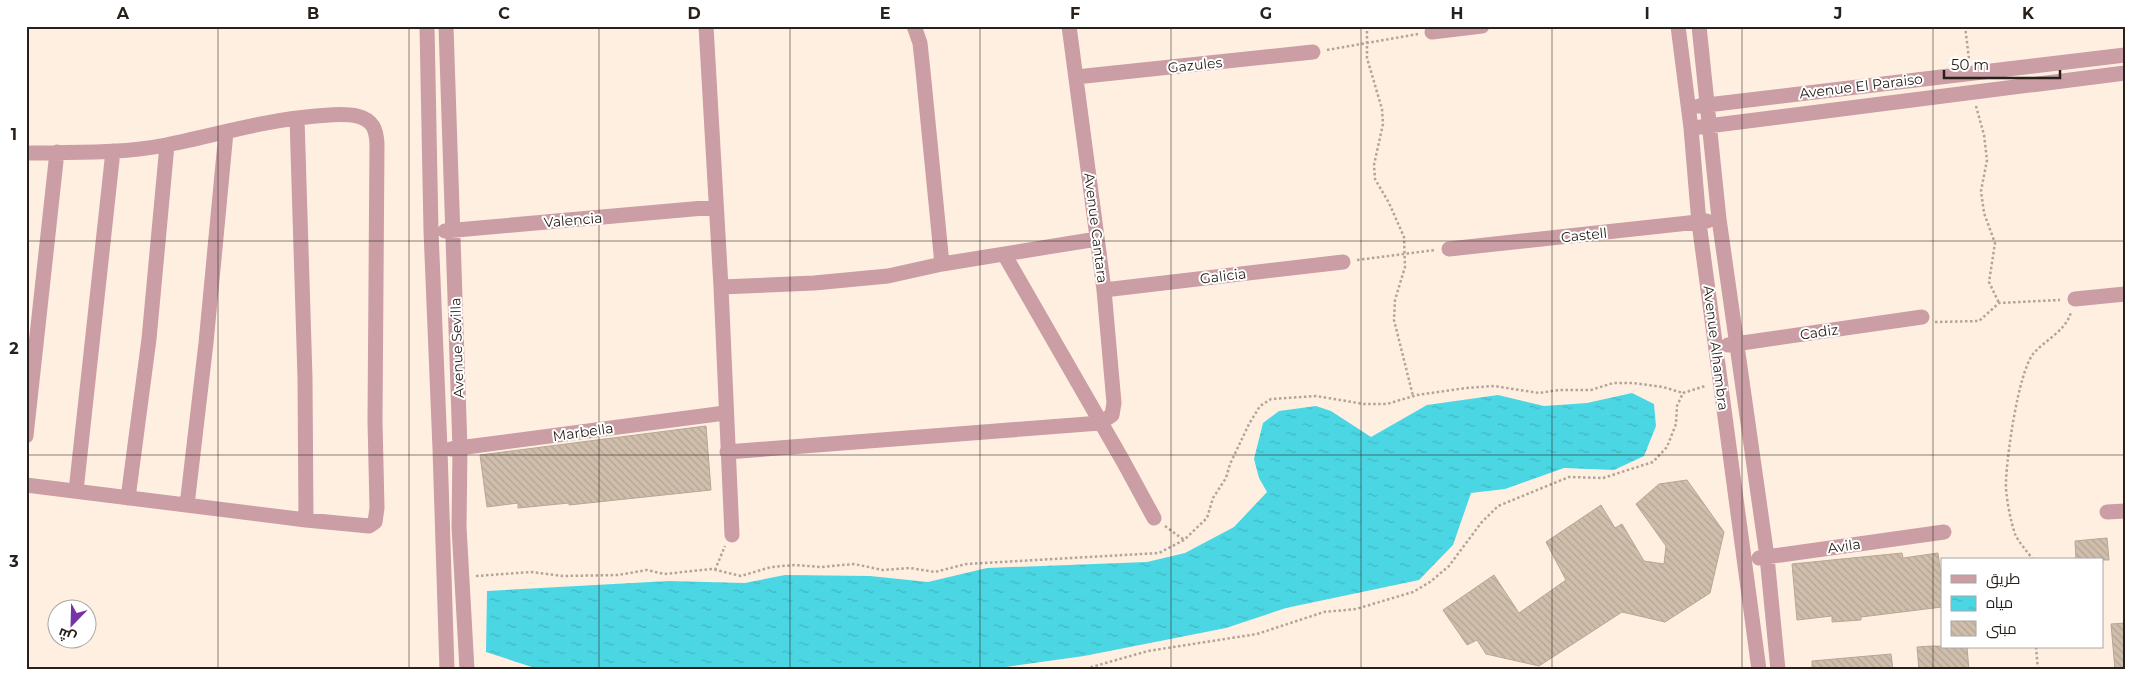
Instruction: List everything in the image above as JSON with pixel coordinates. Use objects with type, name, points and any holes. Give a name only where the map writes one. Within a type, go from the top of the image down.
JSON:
[{"type":"street","name":"Avenue Sevilla","points":[[427,26],[431,231],[447,670]]},
{"type":"street","name":"Avenue Sevilla","points":[[446,26],[460,449],[459,527],[467,670]]},
{"type":"street","points":[[706,26],[732,535]]},
{"type":"street","points":[[914,26],[920,43],[942,264]]},
{"type":"street","name":"Avenue Cantara","points":[[1069,26],[1104,290],[1114,403],[1112,415],[1100,423]]},
{"type":"street","points":[[1432,32],[1482,26]]},
{"type":"street","name":"Avenue Alhambra","points":[[1678,26],[1687,107],[1692,128],[1699,223],[1759,670]]},
{"type":"street","name":"Avenue Alhambra","points":[[1699,26],[1719,219],[1767,557],[1778,670]]},
{"type":"street","name":"Gazules","points":[[1076,77],[1313,52]]},
{"type":"street","name":"Avenue El Paraiso","points":[[1687,107],[2125,55]]},
{"type":"street","name":"Avenue El Paraiso","points":[[1692,128],[2125,73]]},
{"type":"street","points":[[26,153],[114,150],[167,145],[297,118],[345,114],[358,116],[372,124],[376,131],[378,144],[375,421],[376,519],[373,524],[368,526],[306,520],[26,485]]},
{"type":"street","points":[[297,118],[305,378],[306,520]]},
{"type":"street","points":[[187,505],[206,343],[226,132]]},
{"type":"street","points":[[128,498],[149,340],[167,145]]},
{"type":"street","points":[[76,491],[114,150]]},
{"type":"street","points":[[26,436],[57,152]]},
{"type":"street","name":"Valencia","points":[[431,231],[454,231],[715,207]]},
{"type":"street","name":"Castell","points":[[1449,249],[1699,223],[1719,219]]},
{"type":"street","points":[[720,287],[888,276],[942,264],[1097,240]]},
{"type":"street","points":[[1004,254],[1154,518]]},
{"type":"street","name":"Galicia","points":[[1104,290],[1342,262]]},
{"type":"street","points":[[2074,299],[2125,294]]},
{"type":"street","name":"Cadiz","points":[[1717,346],[1922,317]]},
{"type":"street","name":"Marbella","points":[[440,449],[460,449],[725,413]]},
{"type":"street","points":[[727,452],[1100,423]]},
{"type":"street","points":[[2107,512],[2125,511]]},
{"type":"street","name":"Avila","points":[[1745,560],[1944,532]]},
{"type":"path","points":[[1367,26],[1367,58],[1382,109],[1383,124],[1374,165],[1375,179],[1389,203],[1404,237],[1405,267],[1395,300],[1394,320],[1413,396]]},
{"type":"path","points":[[1965,26],[1970,73]]},
{"type":"path","points":[[1313,52],[1432,32]]},
{"type":"path","points":[[1972,92],[1984,135],[1987,160],[1981,191],[1984,213],[1996,243],[1989,282],[1999,303]]},
{"type":"path","points":[[1342,262],[1449,249]]},
{"type":"path","points":[[1922,317],[1939,323],[1979,321],[1999,303],[2074,299],[2070,318],[2032,355],[2022,376],[2009,449],[2006,484],[2015,535],[2032,558]]},
{"type":"path","points":[[462,578],[484,574],[531,572],[563,576],[618,575],[647,570],[664,574],[715,570],[741,576],[771,567],[795,564],[821,567],[854,564],[883,570],[910,568],[935,572],[966,564],[1159,553],[1184,540],[1207,518],[1213,498],[1226,478],[1230,464],[1249,424],[1260,406],[1271,399],[1316,396],[1364,404],[1386,404],[1413,396],[1466,388],[1494,386],[1539,393],[1558,390],[1590,390],[1613,383],[1633,383],[1663,387],[1683,394]]},
{"type":"path","points":[[1081,670],[1148,651],[1257,634],[1324,612],[1356,609],[1414,592],[1430,582],[1449,566],[1482,523],[1498,506],[1569,477],[1603,478],[1652,462],[1667,447],[1676,424],[1677,406],[1683,394],[1698,387],[1720,384]]},
{"type":"path","points":[[1154,518],[1184,540]]},
{"type":"path","points":[[715,570],[732,535]]},
{"type":"path","points":[[2036,648],[2038,670]]},
{"type":"water","points":[[1632,393],[1654,404],[1656,426],[1644,456],[1614,470],[1564,468],[1505,489],[1471,493],[1453,545],[1419,580],[1286,608],[1226,628],[1084,656],[985,670],[541,670],[486,652],[487,591],[669,581],[745,583],[785,575],[870,576],[928,582],[987,568],[1147,562],[1185,553],[1234,527],[1267,492],[1259,478],[1254,459],[1263,423],[1279,411],[1316,406],[1331,411],[1371,437],[1427,405],[1498,395],[1544,406],[1587,403]]},
{"type":"building","points":[[706,426],[711,490],[569,505],[569,503],[518,508],[518,503],[487,507],[480,455]]},
{"type":"building","points":[[1687,480],[1724,532],[1710,593],[1665,622],[1622,612],[1539,666],[1486,654],[1477,640],[1467,645],[1443,610],[1494,575],[1519,613],[1566,580],[1546,542],[1601,505],[1615,528],[1622,524],[1644,561],[1664,564],[1666,546],[1636,504],[1659,484]]},
{"type":"building","points":[[2107,538],[2109,560],[2104,560],[2104,558],[2076,558],[2075,541]]},
{"type":"building","points":[[1902,553],[1903,558],[1938,553],[1941,576],[1941,607],[1861,617],[1861,620],[1832,622],[1832,616],[1797,620],[1792,564]]},
{"type":"building","points":[[2125,623],[2125,670],[2115,670],[2111,624]]},
{"type":"building","points":[[1917,647],[1967,648],[1969,670],[1919,670]]},
{"type":"building","points":[[1891,654],[1893,670],[1812,670],[1812,661]]}]
